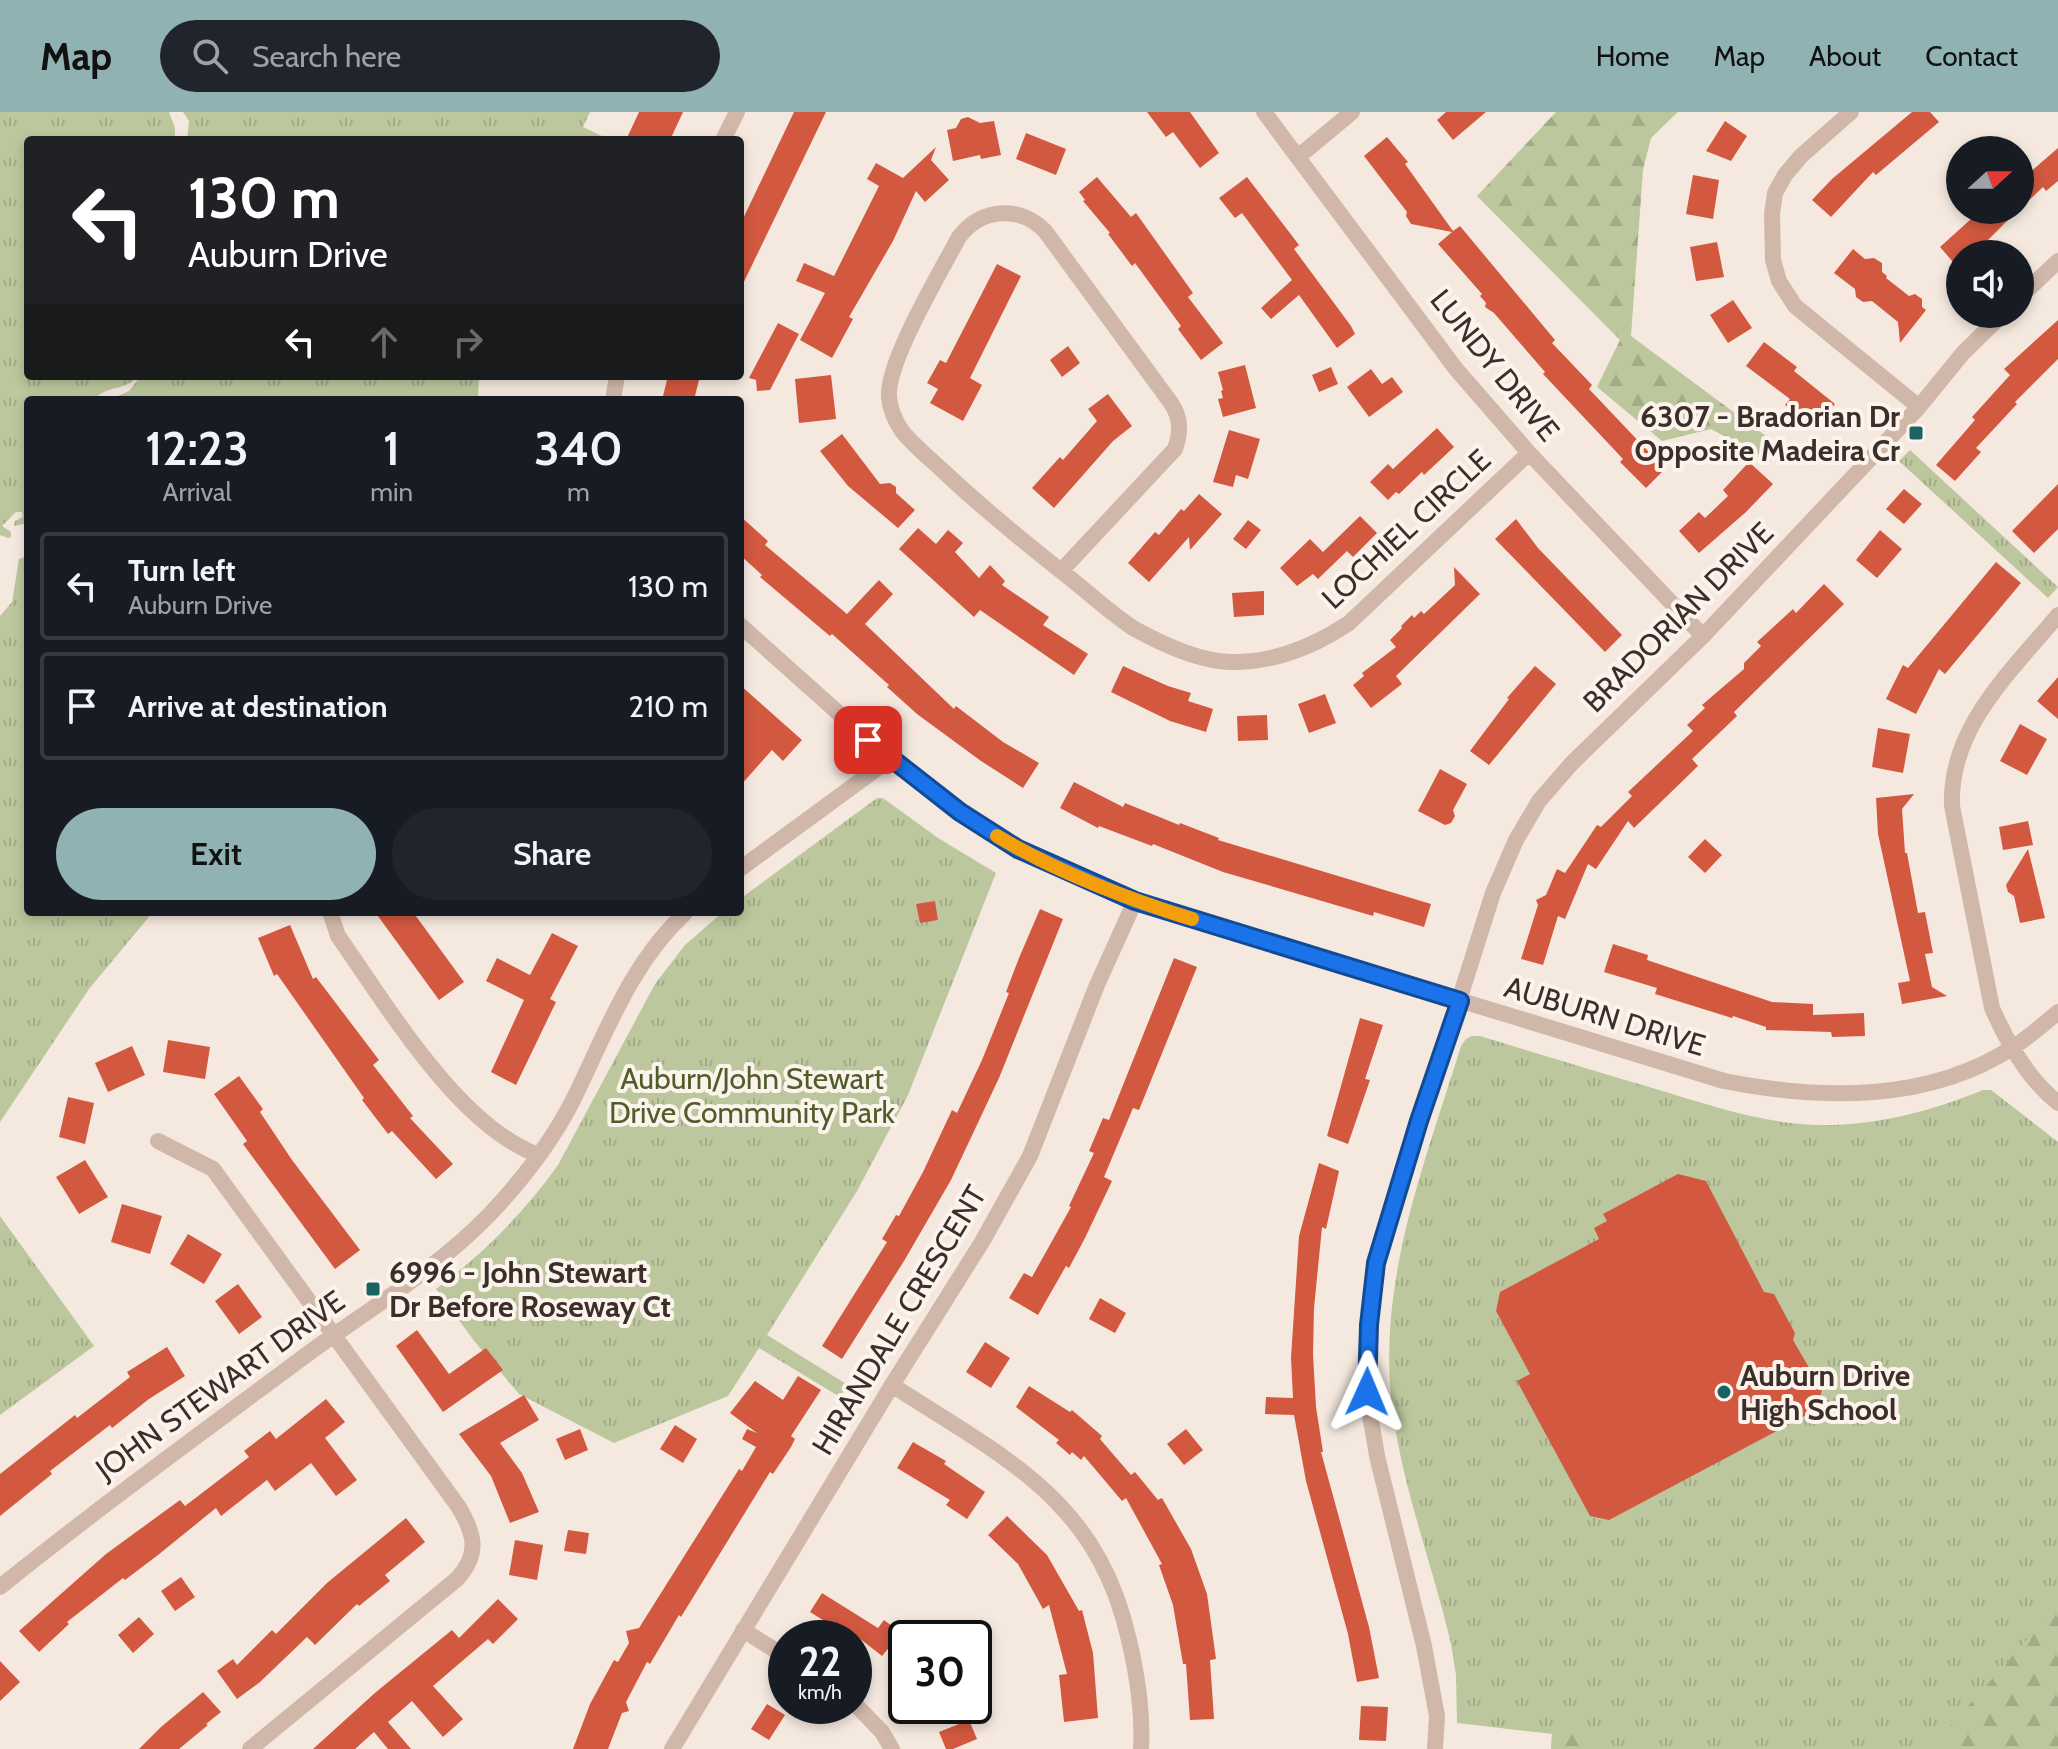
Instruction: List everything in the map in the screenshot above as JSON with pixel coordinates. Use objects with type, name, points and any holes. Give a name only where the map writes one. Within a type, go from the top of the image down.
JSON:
[{"type":"street","points":[[725,136],[737,112]]},
{"type":"street","name":"LUNDY DRIVE","points":[[1264,112],[1456,369],[1529,453],[1703,636]]},
{"type":"street","points":[[1298,157],[1352,112]]},
{"type":"street","points":[[1851,112],[1801,156],[1775,193],[1773,260],[1779,281],[1795,306],[1919,407]]},
{"type":"street","name":"LOCHIEL CIRCLE","points":[[1061,571],[1175,449],[1179,422],[1171,403],[1045,231],[1025,216],[991,214],[978,220],[959,237],[891,375],[891,405],[898,424],[909,439],[971,497],[1061,571],[1133,627],[1197,655],[1229,662],[1300,651],[1349,623],[1529,453]]},
{"type":"street","points":[[2034,284],[2058,261]]},
{"type":"street","name":"BRADORIAN DRIVE","points":[[1460,1001],[1493,893],[1516,840],[1539,801],[1572,763],[1703,636],[1919,407],[1963,353],[1989,328]]},
{"type":"street","points":[[2058,615],[1972,723],[1957,756],[1952,784],[1952,806],[1992,1008],[2013,1048],[2041,1089],[2058,1103]]},
{"type":"street","name":"AUBURN DRIVE","points":[[744,629],[890,759],[960,812],[1018,849],[1135,901],[1724,1081],[1761,1088],[1831,1094],[1921,1087],[1976,1067],[2013,1048],[2058,1012]]},
{"type":"street","points":[[744,866],[890,759]]},
{"type":"street","name":"HIRANDALE CRESCENT","points":[[672,1749],[982,1242],[1030,1156],[1097,985],[1135,901]]},
{"type":"street","points":[[331,916],[338,936],[452,1093],[519,1148],[538,1155]]},
{"type":"street","name":"JOHN STEWART DRIVE","points":[[0,1587],[91,1513],[424,1273],[491,1212],[538,1155],[571,1104],[623,993],[664,933],[682,916]]},
{"type":"street","points":[[1435,1749],[1437,1716],[1424,1646],[1374,1440],[1367,1392],[1369,1325],[1376,1263],[1419,1121],[1460,1001]]},
{"type":"street","points":[[158,1141],[213,1169],[469,1523],[472,1540],[471,1562],[457,1579],[250,1749]]},
{"type":"street","points":[[892,1385],[1019,1468],[1052,1495],[1088,1537],[1106,1569],[1124,1616],[1134,1662],[1141,1749]]},
{"type":"street","points":[[743,1630],[768,1646]]},
{"type":"street","points":[[872,1722],[892,1749]]},
{"type":"green space","points":[[0,112],[169,112],[175,136],[24,136],[24,380],[134,380],[98,396],[24,396],[24,524],[14,526],[15,521],[23,517],[22,512],[16,512],[2,526],[11,532],[11,537],[0,535]]},
{"type":"green space","points":[[183,112],[590,112],[583,127],[602,136],[187,136],[189,121]]},
{"type":"green space","points":[[1556,112],[1678,112],[1651,138],[1643,170],[1631,336],[1786,451],[1770,461],[1711,429],[1662,441],[1597,387],[1620,340],[1477,196]]},
{"type":"green space","points":[[138,380],[479,380],[478,396],[118,396],[129,391]]},
{"type":"green space","points":[[1910,450],[2058,587],[2048,598],[1899,461]]},
{"type":"green space","points":[[24,557],[24,916],[150,916],[89,989],[0,1122],[0,616],[12,602],[19,559]]},
{"type":"green space","name":"Auburn/John Stewart Drive Community Park","points":[[877,798],[883,798],[938,838],[996,873],[908,1095],[857,1191],[767,1335],[848,1385],[840,1397],[759,1348],[728,1396],[614,1443],[519,1394],[436,1289],[502,1232],[531,1200],[558,1165],[655,984],[685,945],[718,916],[744,916],[744,896]]},
{"type":"green space","name":"Auburn Drive High School","points":[[1472,1036],[1715,1107],[1796,1124],[1839,1125],[1881,1120],[1991,1090],[2058,1142],[2058,1604],[1930,1749],[1612,1749],[1595,1733],[1553,1734],[1457,1723],[1456,1675],[1451,1644],[1404,1472],[1393,1414],[1389,1366],[1391,1319],[1406,1227],[1461,1046]]},
{"type":"green space","points":[[0,1216],[94,1346],[0,1415]]},
{"type":"green space","points":[[2058,1469],[2058,1749],[1808,1749]]},
{"type":"green space","points":[[1555,1677],[1627,1749],[1551,1749]]},
{"type":"building","points":[[639,112],[683,112],[672,136],[628,136]]},
{"type":"building","points":[[794,112],[826,112],[744,282],[744,217]]},
{"type":"building","points":[[1147,112],[1190,112],[1219,153],[1200,168],[1173,132],[1166,137]]},
{"type":"building","points":[[1446,112],[1486,112],[1453,140],[1437,120]]},
{"type":"building","points":[[1912,112],[1930,112],[1939,122],[1876,175],[1873,172],[1831,217],[1812,200],[1832,179]]},
{"type":"building","points":[[968,117],[980,123],[994,121],[1001,155],[981,159],[980,155],[953,161],[947,130],[956,128],[961,119]]},
{"type":"building","points":[[1725,121],[1747,136],[1731,161],[1706,151]]},
{"type":"building","points":[[1026,133],[1066,149],[1056,175],[1016,159]]},
{"type":"building","points":[[1387,137],[1408,162],[1405,164],[1453,231],[1460,226],[1555,340],[1552,343],[1592,385],[1589,389],[1665,469],[1646,488],[1543,374],[1545,372],[1494,313],[1485,307],[1482,294],[1438,244],[1452,232],[1411,224],[1407,212],[1364,156]]},
{"type":"building","points":[[936,147],[931,160],[949,180],[925,202],[916,191],[893,241],[849,317],[853,319],[832,358],[800,340],[825,293],[796,281],[804,263],[834,276],[879,186],[867,179],[876,163],[903,178]]},
{"type":"building","points":[[2058,148],[2058,181],[2046,191],[2043,187],[2034,196],[2034,169]]},
{"type":"building","points":[[1693,175],[1719,180],[1713,219],[1686,214]]},
{"type":"building","points":[[1097,177],[1131,217],[1136,213],[1193,293],[1188,297],[1223,343],[1201,360],[1178,329],[1181,326],[1135,263],[1132,266],[1083,201],[1079,192]]},
{"type":"building","points":[[1247,177],[1299,245],[1294,249],[1351,326],[1355,334],[1337,348],[1299,295],[1271,319],[1261,308],[1292,280],[1242,213],[1235,218],[1219,198]]},
{"type":"building","points":[[1965,224],[2004,224],[1988,240],[1948,240]]},
{"type":"building","points":[[1717,242],[1724,277],[1696,281],[1690,247]]},
{"type":"building","points":[[1853,249],[1865,259],[1874,258],[1882,263],[1886,278],[1909,296],[1915,294],[1922,299],[1922,307],[1926,310],[1900,343],[1898,322],[1872,301],[1863,302],[1856,297],[1855,289],[1834,273]]},
{"type":"building","points":[[997,264],[1021,276],[970,378],[982,385],[963,421],[930,403],[938,389],[927,383],[940,360],[946,363]]},
{"type":"building","points":[[1733,300],[1752,328],[1728,343],[1710,315]]},
{"type":"building","points":[[2058,320],[2058,359],[2015,402],[2017,404],[1976,448],[1981,452],[1955,481],[1936,465],[1975,420],[1972,417],[2010,375],[2004,369]]},
{"type":"building","points":[[778,323],[799,334],[770,390],[757,391],[756,380],[749,378]]},
{"type":"building","points":[[1764,342],[1797,367],[1794,371],[1835,404],[1815,428],[1785,405],[1790,399],[1746,366]]},
{"type":"building","points":[[1068,346],[1080,363],[1062,377],[1050,360]]},
{"type":"building","points":[[1245,365],[1256,408],[1223,417],[1218,399],[1223,398],[1223,390],[1218,372]]},
{"type":"building","points":[[1331,367],[1338,384],[1319,392],[1312,375]]},
{"type":"building","points":[[1371,369],[1382,384],[1392,377],[1403,392],[1369,417],[1347,387]]},
{"type":"building","points":[[831,375],[836,419],[799,423],[795,379]]},
{"type":"building","points":[[667,380],[699,380],[695,396],[663,396]]},
{"type":"building","points":[[1108,394],[1132,426],[1113,441],[1054,508],[1032,488],[1060,457],[1063,460],[1097,421],[1088,409]]},
{"type":"building","points":[[1437,428],[1454,447],[1424,475],[1422,472],[1388,500],[1370,482],[1388,464],[1393,469]]},
{"type":"building","points":[[1229,430],[1260,439],[1248,479],[1236,475],[1233,487],[1213,482]]},
{"type":"building","points":[[842,434],[880,484],[890,483],[896,487],[896,493],[915,510],[898,528],[848,486],[820,451]]},
{"type":"building","points":[[1749,462],[1773,484],[1699,553],[1679,531],[1699,512],[1705,518],[1728,496],[1723,490]]},
{"type":"building","points":[[2058,484],[2058,529],[2034,553],[2012,531]]},
{"type":"building","points":[[1904,489],[1922,504],[1904,524],[1886,509]]},
{"type":"building","points":[[1199,494],[1222,514],[1190,550],[1189,537],[1149,582],[1128,563],[1155,532],[1159,535],[1181,509],[1184,511]]},
{"type":"building","points":[[1360,516],[1377,533],[1353,557],[1347,551],[1318,579],[1313,574],[1297,586],[1280,568],[1310,539],[1323,552]]},
{"type":"building","points":[[1516,519],[1538,548],[1622,635],[1605,652],[1495,539]]},
{"type":"building","points":[[744,520],[768,541],[765,545],[847,614],[879,580],[893,594],[865,624],[954,709],[956,706],[1003,742],[1039,763],[1023,788],[917,714],[887,687],[889,685],[832,634],[830,636],[760,577],[762,575],[744,559]]},
{"type":"building","points":[[1248,520],[1261,530],[1246,549],[1233,539]]},
{"type":"building","points":[[918,528],[936,544],[948,530],[963,543],[955,552],[979,578],[990,565],[1005,581],[1002,585],[1049,617],[1043,625],[1088,654],[1074,675],[980,610],[974,617],[899,549]]},
{"type":"building","points":[[1880,530],[1902,549],[1877,578],[1856,560]]},
{"type":"building","points":[[1996,562],[2021,583],[1945,674],[1939,669],[1916,714],[1886,699],[1903,665],[1908,668]]},
{"type":"building","points":[[1454,567],[1480,594],[1396,676],[1402,684],[1371,708],[1353,685],[1364,676],[1362,673],[1396,647],[1390,640],[1412,615],[1414,618],[1421,611],[1424,614],[1455,585]]},
{"type":"building","points":[[1824,584],[1844,604],[1734,712],[1737,716],[1692,759],[1698,766],[1634,828],[1628,821],[1596,869],[1588,864],[1565,919],[1558,916],[1543,965],[1521,959],[1538,905],[1536,900],[1546,895],[1557,869],[1565,873],[1597,825],[1601,827],[1632,796],[1628,792],[1693,731],[1687,725],[1705,708],[1702,705],[1744,669],[1744,663],[1761,646],[1757,642],[1793,609],[1796,613]]},
{"type":"building","points":[[1264,591],[1264,615],[1234,617],[1232,593]]},
{"type":"building","points":[[1123,666],[1191,693],[1188,701],[1213,709],[1206,732],[1170,721],[1111,692]]},
{"type":"building","points":[[1535,666],[1556,684],[1489,765],[1470,751],[1507,698]]},
{"type":"building","points":[[2058,677],[2058,719],[2037,701]]},
{"type":"building","points":[[744,689],[802,740],[783,761],[772,750],[744,782]]},
{"type":"building","points":[[1325,694],[1336,723],[1309,733],[1298,704]]},
{"type":"building","points":[[1267,715],[1268,740],[1238,741],[1237,716]]},
{"type":"building","points":[[2020,724],[2047,739],[2027,775],[2000,761]]},
{"type":"building","points":[[1878,728],[1910,734],[1903,773],[1872,767]]},
{"type":"building","points":[[1440,769],[1467,784],[1453,810],[1455,816],[1451,823],[1445,825],[1418,811]]},
{"type":"building","points":[[1074,782],[1123,807],[1125,803],[1218,840],[1431,904],[1424,927],[1374,912],[1373,916],[1223,872],[1153,844],[1098,828],[1060,808]]},
{"type":"building","points":[[1914,794],[1902,809],[1905,853],[1918,913],[1925,912],[1933,953],[1925,954],[1932,987],[1947,996],[1902,1004],[1898,983],[1910,981],[1878,834],[1876,798]]},
{"type":"building","points":[[2028,821],[2033,845],[2003,850],[1999,827]]},
{"type":"building","points":[[1705,839],[1722,855],[1705,873],[1688,857]]},
{"type":"building","points":[[2028,849],[2045,918],[2020,923],[2014,896],[2008,892],[2006,885]]},
{"type":"building","points":[[935,901],[938,920],[920,923],[916,904]]},
{"type":"building","points":[[1040,909],[1063,919],[999,1078],[951,1180],[842,1359],[822,1346],[887,1242],[882,1239],[896,1215],[899,1216],[923,1172],[952,1110],[957,1113],[982,1060]]},
{"type":"building","points":[[378,916],[416,916],[464,982],[439,1000]]},
{"type":"building","points":[[290,925],[313,979],[316,977],[379,1060],[373,1065],[413,1116],[410,1118],[453,1164],[436,1179],[392,1131],[388,1134],[277,974],[274,976],[258,938]]},
{"type":"building","points":[[552,933],[578,946],[550,999],[556,1002],[516,1085],[491,1072],[524,1000],[486,981],[497,958],[530,975]]},
{"type":"building","points":[[1613,944],[1648,955],[1647,960],[1772,1002],[1813,1004],[1813,1015],[1864,1013],[1865,1036],[1832,1037],[1831,1032],[1766,1030],[1766,1027],[1733,1016],[1655,994],[1657,988],[1604,972]]},
{"type":"building","points":[[1174,958],[1197,967],[1139,1110],[1133,1108],[1104,1177],[1112,1181],[1069,1268],[1066,1266],[1038,1315],[1009,1298],[1024,1273],[1032,1277],[1071,1207],[1094,1153],[1089,1151],[1103,1118],[1109,1120]]},
{"type":"building","points":[[1360,1018],[1383,1025],[1365,1079],[1370,1080],[1348,1144],[1327,1136]]},
{"type":"building","points":[[168,1040],[210,1047],[205,1079],[163,1072]]},
{"type":"building","points":[[132,1046],[145,1075],[108,1092],[95,1063]]},
{"type":"building","points":[[239,1076],[263,1109],[260,1112],[292,1160],[360,1250],[335,1269],[243,1144],[247,1141],[214,1094]]},
{"type":"building","points":[[68,1097],[94,1103],[85,1144],[59,1137]]},
{"type":"building","points":[[85,1160],[108,1197],[79,1214],[56,1177]]},
{"type":"building","points":[[1319,1163],[1339,1171],[1326,1229],[1322,1227],[1314,1308],[1313,1354],[1321,1452],[1369,1627],[1379,1678],[1357,1682],[1348,1634],[1306,1481],[1294,1415],[1265,1414],[1266,1397],[1293,1398],[1291,1358],[1299,1236]]},
{"type":"building","points":[[1678,1174],[1706,1181],[1764,1292],[1774,1294],[1795,1333],[1793,1340],[1822,1390],[1816,1410],[1609,1520],[1590,1516],[1517,1381],[1530,1374],[1496,1311],[1500,1292],[1599,1239],[1594,1228],[1607,1221],[1603,1214]]},
{"type":"building","points":[[122,1204],[162,1216],[150,1254],[111,1242]]},
{"type":"building","points":[[188,1234],[222,1254],[204,1284],[170,1264]]},
{"type":"building","points":[[238,1284],[262,1317],[239,1334],[215,1301]]},
{"type":"building","points":[[1100,1298],[1126,1313],[1115,1333],[1089,1319]]},
{"type":"building","points":[[417,1330],[449,1374],[486,1348],[503,1370],[443,1412],[396,1346]]},
{"type":"building","points":[[985,1342],[1010,1358],[991,1388],[966,1372]]},
{"type":"building","points":[[167,1347],[185,1376],[112,1428],[110,1425],[50,1471],[52,1474],[0,1516],[0,1474],[75,1415],[77,1418],[130,1377],[127,1372]]},
{"type":"building","points":[[798,1376],[821,1390],[791,1436],[795,1439],[791,1447],[773,1474],[770,1472],[650,1664],[647,1662],[626,1702],[629,1711],[622,1713],[608,1749],[573,1749],[590,1704],[614,1660],[618,1662],[629,1643],[626,1631],[639,1628],[756,1447],[742,1439],[747,1429],[757,1433],[730,1413],[755,1381],[783,1400]]},
{"type":"building","points":[[1029,1386],[1070,1412],[1072,1410],[1102,1436],[1100,1439],[1131,1475],[1135,1472],[1158,1500],[1162,1498],[1191,1549],[1207,1594],[1216,1659],[1210,1660],[1214,1719],[1190,1720],[1186,1664],[1183,1664],[1173,1605],[1159,1565],[1162,1564],[1126,1498],[1122,1501],[1084,1456],[1081,1460],[1072,1452],[1070,1455],[1056,1443],[1059,1440],[1016,1407]]},
{"type":"building","points":[[524,1395],[539,1420],[500,1443],[522,1473],[539,1512],[510,1523],[491,1476],[459,1434]]},
{"type":"building","points":[[326,1399],[345,1422],[325,1438],[357,1480],[336,1496],[311,1463],[275,1491],[267,1480],[221,1516],[216,1508],[125,1580],[123,1578],[67,1622],[69,1624],[39,1652],[19,1631],[106,1554],[180,1500],[185,1506],[249,1457],[244,1451],[270,1431],[276,1439]]},
{"type":"building","points":[[675,1425],[697,1439],[683,1463],[660,1449]]},
{"type":"building","points":[[580,1429],[588,1450],[565,1460],[556,1439]]},
{"type":"building","points":[[1186,1429],[1203,1450],[1184,1465],[1167,1444]]},
{"type":"building","points":[[913,1442],[946,1461],[944,1464],[985,1492],[967,1519],[946,1505],[950,1500],[897,1468]]},
{"type":"building","points":[[1007,1516],[1047,1555],[1079,1611],[1082,1610],[1093,1653],[1098,1718],[1064,1722],[1059,1675],[1067,1674],[1049,1605],[1043,1609],[1018,1564],[988,1535]]},
{"type":"building","points":[[406,1518],[425,1542],[385,1575],[390,1581],[359,1606],[357,1604],[315,1645],[307,1637],[260,1682],[237,1699],[217,1671],[233,1659],[237,1665],[272,1630],[276,1634],[327,1583]]},
{"type":"building","points":[[568,1530],[589,1533],[586,1554],[564,1551]]},
{"type":"building","points":[[515,1540],[543,1545],[537,1580],[509,1575]]},
{"type":"building","points":[[181,1577],[195,1597],[175,1611],[161,1591]]},
{"type":"building","points":[[822,1593],[865,1620],[823,1620],[810,1612]]},
{"type":"building","points":[[498,1599],[518,1619],[493,1644],[488,1639],[433,1686],[463,1719],[443,1737],[412,1701],[388,1722],[411,1749],[388,1749],[374,1732],[355,1749],[313,1749],[452,1630],[459,1638]]},
{"type":"building","points":[[139,1617],[154,1634],[133,1653],[118,1635]]},
{"type":"building","points":[[884,1620],[888,1623],[888,1649],[882,1656],[872,1648],[872,1624],[878,1628]]},
{"type":"building","points":[[0,1661],[20,1682],[0,1701]]},
{"type":"building","points":[[203,1692],[221,1712],[208,1725],[179,1749],[139,1749],[161,1727]]},
{"type":"building","points":[[768,1705],[768,1724],[779,1724],[769,1740],[751,1729]]},
{"type":"building","points":[[1361,1706],[1388,1707],[1386,1741],[1359,1740]]},
{"type":"building","points":[[959,1724],[971,1724],[977,1739],[946,1749],[939,1732]]},
{"type":"slow traffic","points":[[997,836],[1018,849],[1135,901],[1192,919]]},
{"type":"place","name":"6307 - Bradorian Dr Opposite Madeira Cr","points":[[1916,433]]},
{"type":"place","name":"6996 - John Stewart Dr Before Roseway Ct","points":[[373,1289]]},
{"type":"place","name":"Auburn Drive High School","points":[[1724,1392]]},
{"type":"route","points":[[868,740],[960,812],[1018,849],[1135,901],[1460,1001],[1419,1121],[1376,1263],[1371,1295],[1367,1392]]}]
